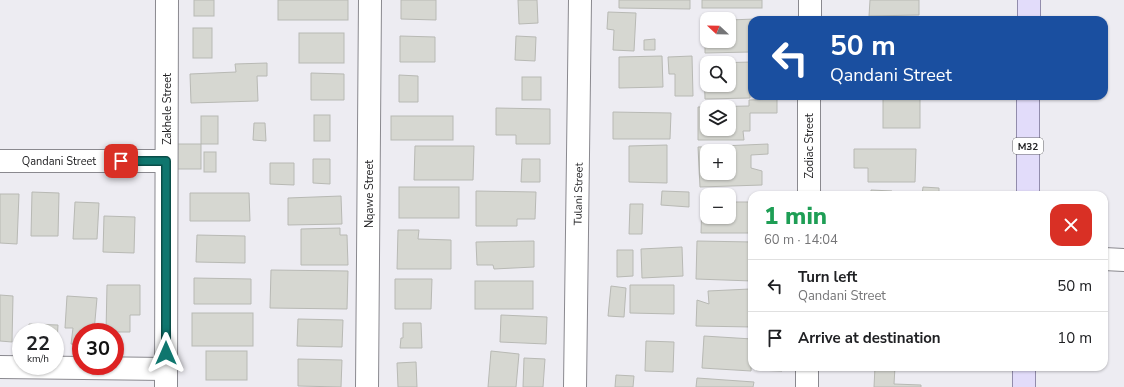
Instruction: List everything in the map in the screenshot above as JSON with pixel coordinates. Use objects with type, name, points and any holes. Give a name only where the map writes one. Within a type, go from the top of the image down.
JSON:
[{"type":"main road","points":[[1029,0],[1029,16]]},
{"type":"main road","name":"M32","points":[[1028,100],[1028,191]]},
{"type":"main road","points":[[1024,371],[1024,387]]},
{"type":"street","name":"Zakhele Street","points":[[166,378],[167,0]]},
{"type":"street","name":"Nqawe Street","points":[[367,387],[370,0]]},
{"type":"street","name":"Tulani Street","points":[[575,387],[580,0]]},
{"type":"street","points":[[810,0],[810,16]]},
{"type":"street","name":"Zodiac Street","points":[[809,100],[809,191]]},
{"type":"street","name":"Qandani Street","points":[[0,161],[166,161]]},
{"type":"street","points":[[1108,259],[1124,260]]},
{"type":"street","points":[[0,367],[166,378]]},
{"type":"street","points":[[807,371],[807,387]]},
{"type":"building","points":[[194,0],[214,0],[214,16],[194,16]]},
{"type":"building","points":[[278,0],[348,0],[348,20],[278,20]]},
{"type":"building","points":[[401,0],[436,0],[436,20],[401,19]]},
{"type":"building","points":[[518,0],[537,0],[538,23],[519,24]]},
{"type":"building","points":[[619,0],[690,0],[690,9],[619,8]]},
{"type":"building","points":[[702,0],[762,0],[762,8],[702,8]]},
{"type":"building","points":[[870,0],[919,0],[919,15],[869,16]]},
{"type":"building","points":[[608,12],[636,13],[634,51],[613,50],[614,30],[607,29]]},
{"type":"building","points":[[748,19],[748,52],[705,53],[705,48],[736,48],[736,20]]},
{"type":"building","points":[[193,28],[212,28],[212,58],[193,58]]},
{"type":"building","points":[[299,33],[344,33],[344,63],[299,63]]},
{"type":"building","points":[[400,36],[435,37],[435,62],[400,62]]},
{"type":"building","points":[[516,36],[536,37],[535,61],[515,60]]},
{"type":"building","points":[[655,39],[655,50],[644,50],[644,40]]},
{"type":"building","points":[[662,56],[663,87],[619,88],[619,57]]},
{"type":"building","points":[[692,56],[693,96],[675,96],[675,74],[669,74],[668,57]]},
{"type":"building","points":[[736,62],[748,62],[748,98],[705,99],[705,92],[736,92]]},
{"type":"building","points":[[267,63],[267,76],[257,76],[258,101],[191,103],[190,74],[236,72],[235,64]]},
{"type":"building","points":[[311,73],[344,74],[344,100],[311,100]]},
{"type":"building","points":[[399,75],[418,76],[418,102],[399,102]]},
{"type":"building","points":[[522,77],[541,77],[541,100],[522,100]]},
{"type":"building","points":[[749,100],[777,100],[777,113],[750,113],[750,131],[743,131],[744,140],[698,140],[698,107],[700,107],[700,136],[736,136],[736,106],[749,106]]},
{"type":"building","points":[[883,100],[920,100],[920,128],[883,128]]},
{"type":"building","points":[[496,108],[550,109],[550,144],[516,144],[516,135],[496,135]]},
{"type":"building","points":[[613,112],[671,113],[670,139],[613,139]]},
{"type":"building","points":[[314,115],[330,115],[330,141],[314,141]]},
{"type":"building","points":[[201,116],[218,116],[218,144],[201,144]]},
{"type":"building","points":[[391,116],[453,116],[453,140],[391,140]]},
{"type":"building","points":[[254,123],[265,123],[266,141],[253,140]]},
{"type":"building","points":[[177,144],[201,144],[201,169],[177,169]]},
{"type":"building","points":[[768,144],[768,154],[751,155],[751,168],[762,171],[762,185],[700,187],[698,147],[700,147],[700,180],[736,180],[736,145]]},
{"type":"building","points":[[667,145],[667,183],[629,182],[629,146]]},
{"type":"building","points":[[415,146],[474,146],[473,180],[414,180]]},
{"type":"building","points":[[854,149],[916,149],[915,182],[868,182],[868,168],[854,168]]},
{"type":"building","points":[[204,152],[216,152],[216,172],[204,172]]},
{"type":"building","points":[[313,159],[330,159],[330,184],[313,183]]},
{"type":"building","points":[[522,159],[540,159],[540,182],[521,182]]},
{"type":"building","points":[[270,163],[294,163],[294,185],[270,184]]},
{"type":"building","points":[[399,187],[459,187],[459,218],[399,218]]},
{"type":"building","points":[[923,187],[939,188],[939,191],[922,191]]},
{"type":"building","points":[[871,190],[892,191],[871,191]]},
{"type":"building","points":[[476,191],[536,192],[535,219],[517,219],[517,226],[476,226]]},
{"type":"building","points":[[662,191],[689,192],[689,207],[661,205]]},
{"type":"building","points":[[32,192],[59,193],[58,236],[31,236]]},
{"type":"building","points":[[190,193],[249,193],[250,221],[190,221]]},
{"type":"building","points":[[0,194],[19,194],[17,244],[0,243]]},
{"type":"building","points":[[341,196],[342,224],[288,225],[288,198]]},
{"type":"building","points":[[75,202],[99,203],[97,239],[73,239]]},
{"type":"building","points":[[736,202],[748,202],[748,233],[701,233],[701,224],[736,224]]},
{"type":"building","points":[[630,204],[643,204],[642,234],[629,234]]},
{"type":"building","points":[[104,216],[135,217],[134,253],[103,252]]},
{"type":"building","points":[[340,228],[340,235],[347,235],[348,265],[301,265],[301,229]]},
{"type":"building","points":[[398,230],[419,230],[418,239],[451,240],[451,269],[397,269]]},
{"type":"building","points":[[197,235],[245,236],[245,263],[196,262]]},
{"type":"building","points":[[534,241],[534,267],[494,269],[493,265],[477,265],[476,242]]},
{"type":"building","points":[[697,241],[748,242],[748,281],[696,279]]},
{"type":"building","points":[[682,247],[683,276],[642,278],[641,249]]},
{"type":"building","points":[[617,250],[633,250],[633,276],[617,277]]},
{"type":"building","points":[[271,270],[348,271],[347,309],[270,308]]},
{"type":"building","points":[[194,278],[251,279],[251,304],[194,304]]},
{"type":"building","points":[[395,279],[432,279],[431,309],[395,309]]},
{"type":"building","points":[[475,281],[533,281],[533,309],[475,309]]},
{"type":"building","points":[[107,285],[140,285],[140,315],[130,315],[130,332],[124,332],[124,323],[106,323]]},
{"type":"building","points":[[630,285],[674,285],[674,314],[630,313]]},
{"type":"building","points":[[611,286],[626,288],[624,317],[608,316]]},
{"type":"building","points":[[748,289],[748,327],[696,326],[697,300],[709,304],[708,291]]},
{"type":"building","points":[[0,295],[13,296],[12,342],[0,341]]},
{"type":"building","points":[[67,296],[97,298],[95,323],[72,323],[72,328],[65,328]]},
{"type":"building","points":[[192,313],[253,313],[253,346],[192,346]]},
{"type":"building","points":[[501,315],[547,317],[546,344],[500,342]]},
{"type":"building","points":[[298,319],[343,320],[342,347],[297,346]]},
{"type":"building","points":[[403,323],[421,323],[422,348],[400,348],[401,338],[403,338]]},
{"type":"building","points":[[704,336],[748,339],[748,371],[702,368]]},
{"type":"building","points":[[646,341],[674,342],[673,372],[645,371]]},
{"type":"building","points":[[206,351],[247,351],[247,380],[206,380]]},
{"type":"building","points":[[491,351],[519,354],[516,387],[488,387]]},
{"type":"building","points":[[524,358],[545,359],[543,387],[523,387]]},
{"type":"building","points":[[298,359],[342,360],[341,387],[298,386]]},
{"type":"building","points":[[416,362],[417,387],[398,387],[397,363]]},
{"type":"building","points":[[875,371],[895,371],[894,384],[921,385],[921,387],[874,387]]},
{"type":"building","points":[[616,375],[634,376],[633,387],[615,387]]},
{"type":"building","points":[[697,378],[754,382],[753,387],[696,387]]},
{"type":"route","points":[[121,161],[166,161],[166,353]]}]
